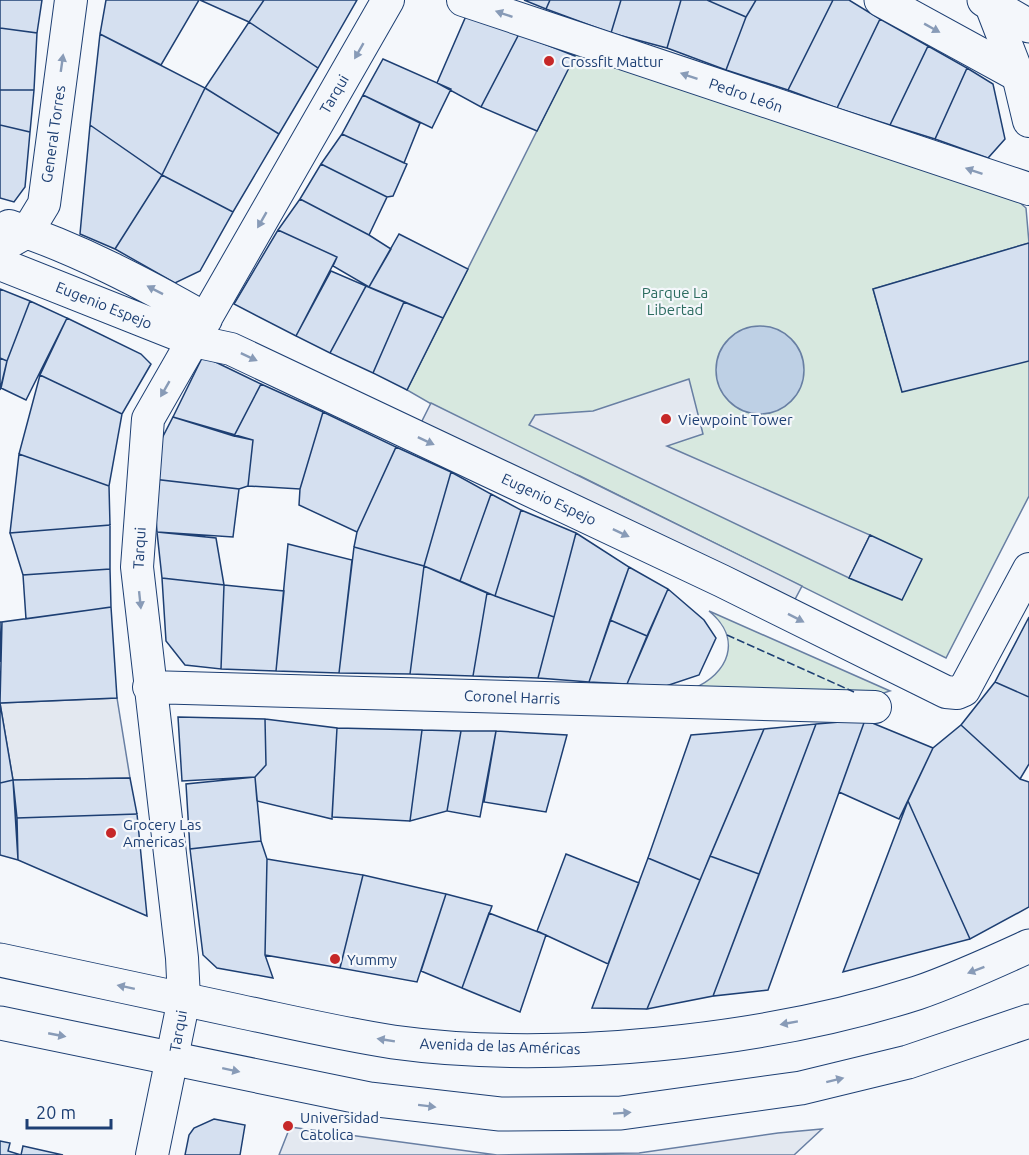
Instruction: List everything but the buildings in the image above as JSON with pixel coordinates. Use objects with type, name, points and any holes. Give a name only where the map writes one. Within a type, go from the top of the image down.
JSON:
[{"type":"main road","points":[[881,0],[1024,78]]},
{"type":"main road","points":[[988,1],[1029,26]]},
{"type":"main road","name":"Avenida de las Américas","points":[[0,960],[328,1031],[396,1042],[536,1050],[591,1048],[727,1035],[854,1011],[918,992],[1029,946]]},
{"type":"main road","points":[[0,1023],[369,1099],[500,1114],[621,1113],[801,1088],[909,1062],[1029,1021]]},
{"type":"street","name":"General Torres","points":[[0,247],[14,228],[44,204],[71,0]]},
{"type":"street","name":"Tarqui","points":[[153,1155],[184,999],[182,958],[137,567],[148,419],[388,0]]},
{"type":"street","name":"Pedro León","points":[[463,0],[1029,189]]},
{"type":"street","points":[[988,1],[1024,78],[1029,121]]},
{"type":"street","name":"Eugenio Espejo","points":[[14,228],[159,292],[200,330],[231,349],[722,581],[945,693],[957,693],[964,690],[1029,569]]},
{"type":"street","name":"Eugenio Espejo","points":[[0,264],[200,330]]},
{"type":"street","name":"Coronel Harris","points":[[149,687],[875,707]]},
{"type":"green space","name":"Parque La Libertad","points":[[580,45],[1018,201],[1026,208],[1029,243],[873,289],[901,387],[1029,360],[1029,496],[946,658],[580,476],[513,451],[407,390]]},
{"type":"green space","points":[[709,611],[890,691],[868,698],[692,689],[715,674],[723,665],[727,655],[726,633],[720,622]]},
{"type":"shaded area","points":[[689,379],[703,434],[667,446],[870,535],[849,578],[529,425],[535,415],[593,411]]},
{"type":"shaded area","points":[[431,403],[802,586],[792,605],[421,423]]},
{"type":"shaded area","points":[[117,698],[130,778],[13,780],[0,703]]},
{"type":"shaded area","points":[[290,1127],[497,1155],[279,1155]]},
{"type":"shaded area","points":[[822,1129],[794,1155],[497,1155],[639,1153]]},
{"type":"water","points":[[760,326],[777,329],[791,339],[801,353],[804,370],[801,387],[791,401],[777,411],[760,414],[743,411],[729,401],[719,387],[716,370],[719,353],[729,339],[743,329]]},
{"type":"fence","points":[[727,635],[854,692]]},
{"type":"place","name":"Crossfit Mattur","points":[[549,61]]},
{"type":"place","name":"Viewpoint Tower","points":[[666,419]]},
{"type":"place","name":"Grocery Las Americas","points":[[111,833]]},
{"type":"place","name":"Yummy","points":[[335,959]]},
{"type":"place","name":"Universidad Catolica","points":[[288,1126]]}]
